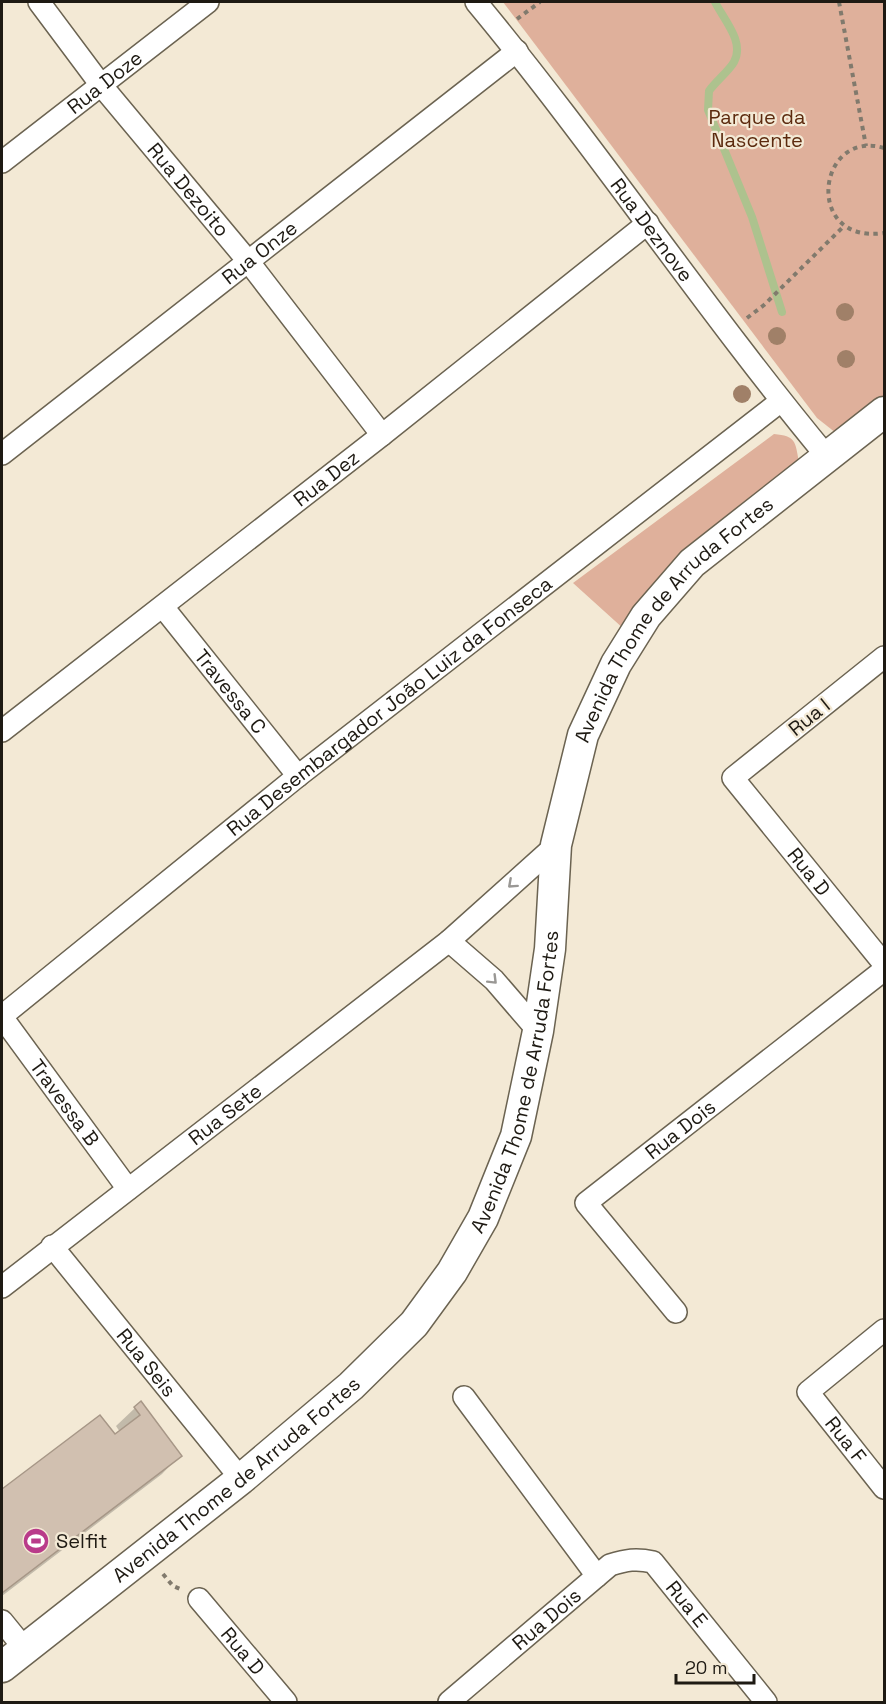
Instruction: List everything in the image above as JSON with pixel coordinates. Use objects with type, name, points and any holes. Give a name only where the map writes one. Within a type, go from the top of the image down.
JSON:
[{"type":"main road","name":"Avenida Thome de Arruda Fortes","points":[[2,1667],[241,1479],[351,1386],[414,1324],[453,1272],[483,1218],[516,1136],[538,1031],[550,948],[556,845],[583,735],[616,664],[646,616],[692,563],[885,412]]},
{"type":"street","name":"Rua Dezoito","points":[[39,2],[101,85],[248,261],[382,435]]},
{"type":"street","name":"Rua Doze","points":[[2,162],[208,2]]},
{"type":"street","name":"Rua Deznove","points":[[476,2],[517,51],[781,401],[828,458]]},
{"type":"street","name":"Rua Onze","points":[[2,454],[517,51]]},
{"type":"street","name":"Rua Dez","points":[[2,731],[382,435],[648,223]]},
{"type":"street","name":"Rua Desembargador João Luiz da Fonseca","points":[[2,1017],[298,776],[781,401]]},
{"type":"street","name":"Travessa C","points":[[163,607],[298,776]]},
{"type":"street","name":"Rua I","points":[[733,778],[885,657]]},
{"type":"street","name":"Rua D","points":[[733,778],[885,964]]},
{"type":"street","name":"Rua Sete","points":[[2,1287],[52,1246],[449,941],[556,845]]},
{"type":"street","points":[[449,941],[494,980],[538,1031]]},
{"type":"street","name":"Rua Dois","points":[[676,1312],[586,1203],[885,970]]},
{"type":"street","name":"Travessa B","points":[[2,1017],[128,1189]]},
{"type":"street","name":"Rua Seis","points":[[52,1246],[241,1479]]},
{"type":"street","name":"Rua F","points":[[885,1330],[808,1392],[885,1488]]},
{"type":"street","points":[[464,1397],[597,1576]]},
{"type":"street","name":"Rua Dois","points":[[449,1702],[610,1565],[628,1559],[653,1562]]},
{"type":"street","name":"Rua E","points":[[653,1562],[766,1702]]},
{"type":"street","name":"Rua D","points":[[199,1599],[286,1702]]},
{"type":"street","points":[[2,1621],[24,1648]]},
{"type":"path","points":[[839,2],[866,146]]},
{"type":"path","points":[[885,148],[866,146],[852,150],[840,159],[832,171],[827,186],[828,200],[834,214],[844,225],[856,233],[871,235],[885,233]]},
{"type":"path","points":[[764,305],[844,225]]},
{"type":"path","points":[[146,1553],[173,1586],[199,1599]]},
{"type":"green space","name":"Parque da Nascente","points":[[503,2],[884,2],[884,395],[836,433],[817,418]]},
{"type":"green space","points":[[774,434],[791,438],[799,462],[625,630],[573,583]]},
{"type":"building","name":"Selfit","points":[[141,1401],[182,1456],[2,1593],[2,1489],[100,1415],[115,1434],[140,1415],[134,1407]]},
{"type":"waterway","points":[[715,2],[732,31],[737,54],[732,65],[709,91],[708,110],[752,217],[782,312]]},
{"type":"place","name":"Selfit","points":[[36,1541]]}]
